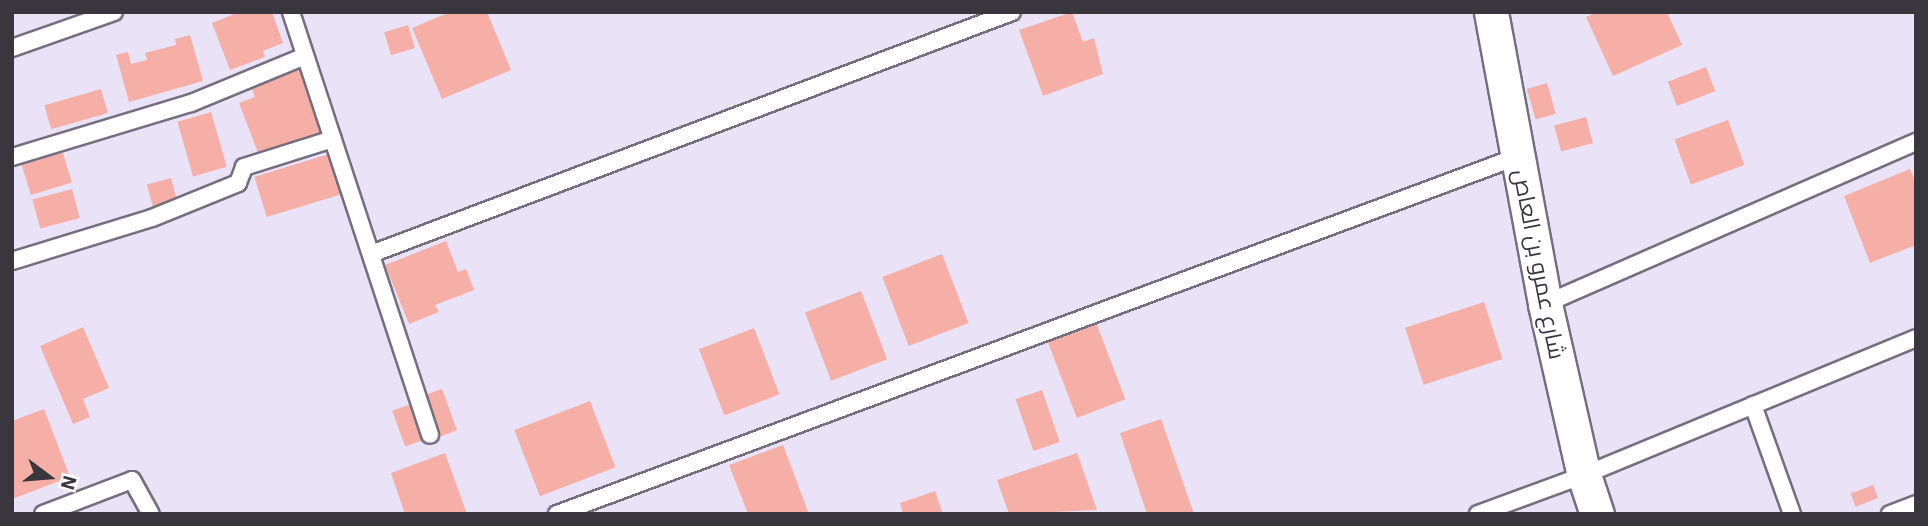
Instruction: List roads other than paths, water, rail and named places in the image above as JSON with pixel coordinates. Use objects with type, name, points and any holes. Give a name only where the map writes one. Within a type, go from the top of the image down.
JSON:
[{"type":"street","name":"شارع عمرو بن العاص","points":[[1491,12],[1545,304],[1584,475],[1597,514]]},
{"type":"lane","points":[[12,48],[114,12]]},
{"type":"lane","points":[[291,12],[430,435]]},
{"type":"lane","points":[[371,254],[1012,12]]},
{"type":"lane","points":[[12,157],[191,103],[305,56]]},
{"type":"lane","points":[[12,261],[152,218],[238,183],[244,167],[333,139]]},
{"type":"lane","points":[[1545,304],[1916,142]]},
{"type":"lane","points":[[557,514],[1519,156]]},
{"type":"lane","points":[[1478,514],[1584,475],[1916,338]]},
{"type":"lane","points":[[1753,405],[1792,514]]},
{"type":"lane","points":[[43,514],[132,480],[151,514]]},
{"type":"lane","points":[[1890,514],[1916,504]]}]
